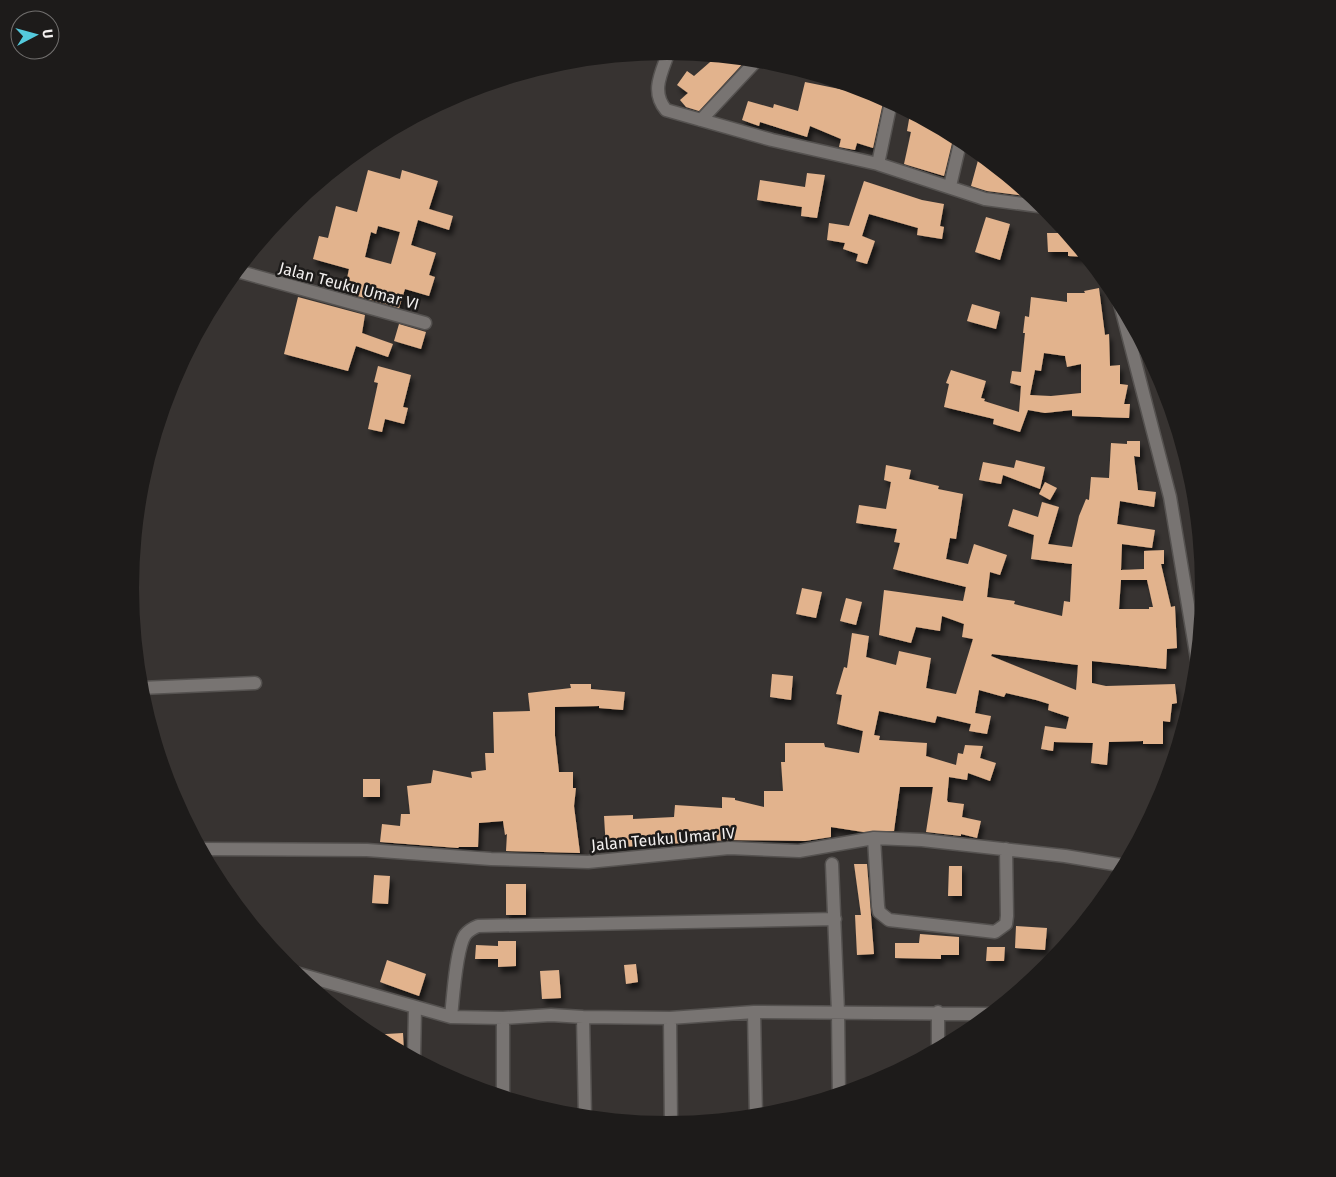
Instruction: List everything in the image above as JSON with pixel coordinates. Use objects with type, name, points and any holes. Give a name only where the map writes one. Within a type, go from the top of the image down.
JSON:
[{"type":"street","points":[[667,60],[657,88],[660,103],[666,110],[772,140],[878,164],[985,199],[1031,205]]},
{"type":"street","points":[[701,120],[750,67]]},
{"type":"street","points":[[878,164],[890,109]]},
{"type":"street","points":[[950,186],[958,147]]},
{"type":"street","name":"Jalan Teuku Umar VI","points":[[245,273],[425,324]]},
{"type":"street","points":[[1125,322],[1170,497],[1194,639]]},
{"type":"street","points":[[149,688],[254,683]]},
{"type":"street","points":[[874,838],[878,906],[882,916],[889,920],[995,932],[1006,924],[1006,849]]},
{"type":"street","name":"Jalan Teuku Umar IV","points":[[208,849],[367,850],[491,859],[588,862],[729,848],[799,851],[874,838],[922,840],[1006,849],[1118,865]]},
{"type":"street","points":[[832,864],[839,1089]]},
{"type":"street","points":[[451,1017],[461,947],[465,936],[470,930],[478,926],[835,919]]},
{"type":"street","points":[[311,978],[451,1017],[503,1018],[551,1015],[670,1018],[754,1012],[982,1014]]},
{"type":"street","points":[[414,1051],[415,1008]]},
{"type":"street","points":[[754,1012],[756,1109]]},
{"type":"street","points":[[938,1012],[938,1042]]},
{"type":"street","points":[[583,1017],[585,1110]]},
{"type":"street","points":[[503,1018],[503,1091]]},
{"type":"street","points":[[670,1018],[671,1117]]},
{"type":"building","points":[[710,62],[741,66],[699,111],[686,107],[680,100],[688,93],[677,85],[687,71],[694,76]]},
{"type":"building","points":[[805,82],[842,89],[882,106],[873,148],[857,143],[855,150],[839,147],[841,139],[810,126],[807,137],[760,122],[759,126],[742,120],[748,101],[773,108],[774,104],[798,111]]},
{"type":"building","points":[[909,119],[952,143],[944,176],[904,164],[911,132],[907,131]]},
{"type":"building","points":[[978,160],[1021,195],[987,191],[971,186]]},
{"type":"building","points":[[368,170],[400,179],[402,170],[438,181],[429,209],[453,216],[449,230],[418,220],[411,245],[436,253],[429,275],[435,277],[429,296],[405,289],[399,308],[344,292],[349,269],[313,259],[319,236],[328,238],[336,206],[357,212]],"holes":[[[378,226],[400,232],[391,264],[365,257],[371,232],[376,234]]]},
{"type":"building","points":[[807,173],[825,175],[817,218],[801,216],[802,207],[757,200],[760,180],[805,187]]},
{"type":"building","points":[[864,181],[922,200],[944,204],[940,226],[944,227],[942,239],[917,235],[918,228],[869,214],[862,236],[875,241],[867,264],[856,261],[858,254],[843,249],[845,243],[827,240],[829,223],[849,226]]},
{"type":"building","points":[[986,217],[1010,224],[1000,260],[975,252]]},
{"type":"building","points":[[1047,233],[1059,233],[1078,257],[1068,256],[1068,252],[1048,252]]},
{"type":"building","points":[[1099,288],[1105,335],[1109,334],[1110,366],[1120,365],[1120,384],[1128,385],[1124,404],[1130,404],[1129,418],[1072,416],[1072,410],[1045,413],[1028,410],[1020,432],[993,424],[994,419],[944,407],[949,384],[946,383],[951,370],[986,381],[981,398],[985,399],[984,401],[1019,412],[1021,386],[1010,383],[1012,371],[1021,372],[1025,316],[1029,317],[1031,297],[1067,302],[1067,293],[1085,293],[1084,291]],"holes":[[[1044,353],[1065,356],[1067,367],[1081,364],[1081,393],[1051,396],[1030,395],[1035,370],[1041,371]]]},
{"type":"building","points":[[298,297],[365,315],[362,333],[393,344],[388,357],[356,346],[348,371],[284,354]]},
{"type":"building","points":[[972,304],[1000,312],[996,329],[967,321]]},
{"type":"building","points":[[399,324],[426,332],[421,349],[394,341]]},
{"type":"building","points":[[378,366],[411,375],[403,407],[408,408],[404,424],[385,419],[382,432],[368,429],[378,383],[374,382]]},
{"type":"building","points":[[1127,441],[1140,441],[1140,457],[1134,456],[1138,490],[1156,492],[1154,507],[1120,501],[1117,524],[1155,530],[1152,548],[1122,544],[1121,570],[1144,569],[1144,551],[1164,550],[1164,564],[1161,564],[1171,607],[1175,606],[1177,648],[1167,649],[1166,669],[1092,661],[1092,683],[1106,686],[1175,684],[1177,703],[1172,704],[1170,722],[1163,721],[1163,744],[1143,744],[1143,741],[1109,742],[1107,765],[1091,763],[1093,743],[1054,742],[1053,751],[1041,749],[1045,726],[1066,729],[1069,717],[1048,710],[1049,704],[1036,700],[1006,693],[1004,697],[979,690],[975,713],[991,716],[987,734],[969,731],[971,724],[937,716],[935,723],[879,711],[874,735],[880,736],[879,740],[927,743],[926,756],[956,765],[958,753],[963,754],[965,745],[983,746],[980,758],[996,763],[990,781],[968,773],[967,780],[949,777],[947,800],[948,802],[964,804],[962,817],[981,821],[977,838],[961,834],[961,836],[926,832],[933,787],[900,787],[894,831],[863,832],[831,827],[831,837],[805,841],[728,840],[606,848],[604,816],[633,815],[633,819],[674,817],[675,805],[722,808],[722,797],[735,798],[735,800],[764,807],[764,791],[783,791],[781,762],[785,762],[785,743],[824,743],[825,747],[859,753],[863,731],[837,724],[842,695],[836,694],[844,667],[847,668],[852,633],[869,636],[866,657],[896,665],[899,651],[931,658],[926,688],[956,694],[973,639],[962,637],[964,624],[942,616],[940,631],[916,627],[911,643],[879,635],[884,590],[963,601],[966,587],[893,569],[900,543],[894,542],[897,529],[856,523],[859,505],[886,509],[891,482],[884,480],[886,465],[911,470],[909,479],[939,486],[938,489],[963,494],[956,539],[950,538],[946,559],[968,564],[974,544],[1007,555],[1000,575],[990,572],[987,597],[1015,601],[1014,604],[1062,616],[1064,601],[1070,602],[1072,564],[1031,559],[1034,535],[1008,526],[1013,509],[1038,517],[1042,502],[1059,507],[1048,544],[1072,547],[1079,516],[1086,499],[1089,500],[1091,477],[1109,478],[1111,443],[1127,444]],"holes":[[[1121,580],[1147,580],[1153,607],[1149,607],[1149,609],[1119,609]],[[992,654],[1078,665],[1076,690],[991,656]]]},
{"type":"building","points":[[1016,460],[1045,467],[1040,489],[1003,475],[1001,484],[979,480],[983,462],[1014,468]]},
{"type":"building","points":[[1045,482],[1057,488],[1050,500],[1039,494]]},
{"type":"building","points":[[802,588],[822,592],[816,618],[796,614]]},
{"type":"building","points":[[846,598],[862,602],[856,625],[840,621]]},
{"type":"building","points":[[772,674],[793,676],[791,700],[770,697]]},
{"type":"building","points":[[570,684],[591,684],[591,689],[625,692],[623,710],[599,708],[599,706],[555,707],[555,736],[559,772],[573,772],[573,788],[576,788],[574,806],[580,853],[506,851],[507,834],[505,835],[503,821],[479,823],[478,847],[458,848],[380,842],[382,824],[400,826],[401,814],[410,814],[407,786],[431,783],[433,770],[472,778],[471,772],[486,770],[485,753],[494,753],[493,712],[530,711],[528,693],[571,688]]},
{"type":"building","points":[[363,779],[380,779],[380,797],[363,797]]},
{"type":"building","points":[[854,864],[867,864],[874,954],[857,955],[855,915],[861,915]]},
{"type":"building","points":[[949,866],[962,866],[962,896],[948,896]]},
{"type":"building","points":[[374,875],[390,876],[388,904],[372,903]]},
{"type":"building","points":[[506,884],[526,884],[526,915],[506,915]]},
{"type":"building","points":[[1016,926],[1047,928],[1045,950],[1015,948]]},
{"type":"building","points":[[920,934],[959,937],[959,955],[941,955],[941,959],[895,958],[895,943],[919,943]]},
{"type":"building","points":[[498,941],[516,941],[516,966],[498,967],[498,959],[475,959],[476,945],[498,946]]},
{"type":"building","points":[[987,947],[1005,947],[1004,961],[986,961]]},
{"type":"building","points":[[387,960],[426,974],[419,996],[380,982]]},
{"type":"building","points":[[636,964],[638,982],[626,984],[624,965]]},
{"type":"building","points":[[559,970],[561,998],[542,999],[540,971]]},
{"type":"building","points":[[403,1033],[404,1046],[384,1034]]}]
